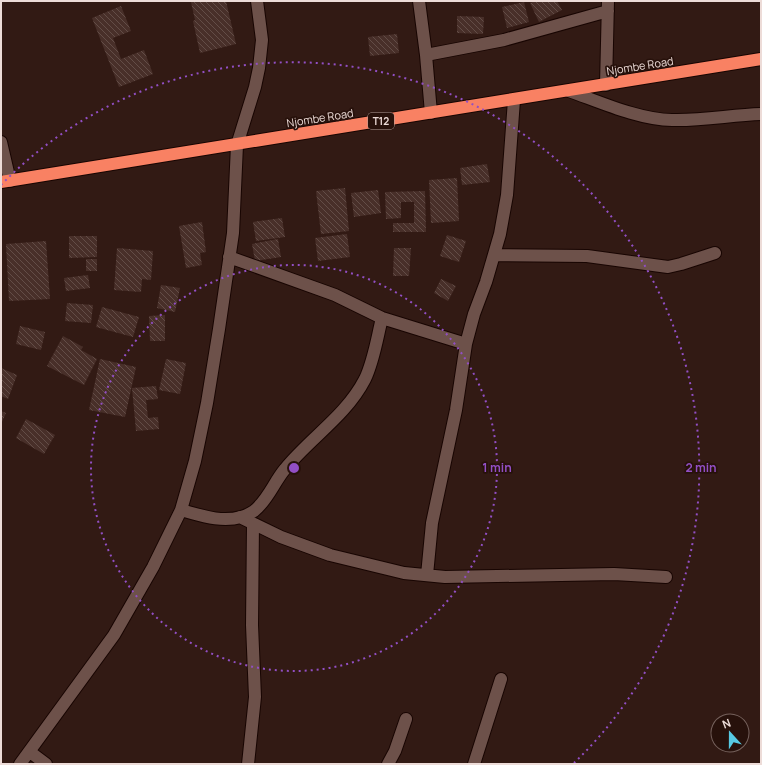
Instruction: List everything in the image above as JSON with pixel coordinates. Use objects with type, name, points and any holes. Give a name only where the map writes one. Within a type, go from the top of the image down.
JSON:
[{"type":"highway","name":"Njombe Road","points":[[6,182],[761,59]]},
{"type":"street","points":[[46,764],[24,760],[114,635],[153,567],[181,510],[195,461],[207,403],[233,233],[237,145],[255,87],[259,68],[262,40],[257,1]]},
{"type":"street","points":[[419,1],[426,55],[431,113]]},
{"type":"street","points":[[426,55],[504,40],[608,6],[606,85]]},
{"type":"street","points":[[569,91],[624,111],[671,120],[705,119],[761,114]]},
{"type":"street","points":[[427,575],[432,523],[456,410],[466,344],[474,314],[494,256],[507,195],[514,100]]},
{"type":"street","points":[[1,142],[6,182]]},
{"type":"street","points":[[494,256],[587,256],[668,267],[715,253]]},
{"type":"street","points":[[229,257],[336,295],[382,318],[466,344]]},
{"type":"street","points":[[181,510],[222,520],[240,517],[254,511],[262,502],[284,469],[343,411],[353,397],[365,378],[372,358],[382,318]]},
{"type":"street","points":[[240,517],[281,537],[330,555],[404,573],[445,577],[614,574],[666,577]]},
{"type":"street","points":[[248,764],[255,697],[252,625],[253,524]]},
{"type":"street","points":[[474,764],[501,679]]},
{"type":"street","points":[[388,764],[395,751],[406,719]]},
{"type":"building","points":[[226,1],[236,44],[200,53],[193,21],[195,20],[191,2]]},
{"type":"building","points":[[535,1],[557,1],[562,10],[539,22],[530,3]]},
{"type":"building","points":[[524,2],[529,22],[507,28],[502,7]]},
{"type":"building","points":[[121,6],[131,31],[113,38],[121,59],[144,50],[153,74],[119,87],[92,18]]},
{"type":"building","points":[[457,16],[484,17],[483,34],[457,33]]},
{"type":"building","points":[[397,34],[399,53],[370,56],[368,37]]},
{"type":"building","points":[[487,164],[490,182],[462,185],[460,168]]},
{"type":"building","points":[[457,178],[459,221],[431,223],[429,180]]},
{"type":"building","points":[[345,188],[349,231],[321,234],[316,191]]},
{"type":"building","points":[[378,190],[381,213],[354,217],[351,193]]},
{"type":"building","points":[[425,191],[426,232],[393,232],[393,223],[414,223],[414,202],[401,202],[401,218],[386,219],[385,192]]},
{"type":"building","points":[[282,218],[285,237],[256,241],[253,222]]},
{"type":"building","points":[[202,222],[206,252],[200,253],[202,265],[186,268],[179,226]]},
{"type":"building","points":[[347,234],[350,257],[318,261],[315,238]]},
{"type":"building","points":[[447,235],[466,241],[459,262],[440,256]]},
{"type":"building","points":[[69,236],[97,236],[97,257],[69,258]]},
{"type":"building","points":[[278,239],[281,257],[255,261],[252,244]]},
{"type":"building","points":[[46,241],[50,299],[9,301],[6,244]]},
{"type":"building","points":[[117,248],[153,251],[151,280],[142,279],[141,292],[114,290]]},
{"type":"building","points":[[394,248],[411,248],[409,276],[393,276]]},
{"type":"building","points":[[86,259],[97,259],[97,271],[86,271]]},
{"type":"building","points":[[88,275],[90,288],[66,291],[64,278]]},
{"type":"building","points":[[441,279],[456,286],[448,301],[434,293]]},
{"type":"building","points":[[161,285],[180,288],[175,312],[157,308]]},
{"type":"building","points":[[67,303],[93,305],[91,323],[65,321]]},
{"type":"building","points":[[102,307],[139,317],[133,337],[96,327]]},
{"type":"building","points":[[165,315],[165,341],[150,341],[149,316]]},
{"type":"building","points":[[20,326],[45,332],[41,350],[16,344]]},
{"type":"building","points":[[63,336],[83,347],[81,350],[97,359],[84,385],[47,366]]},
{"type":"building","points":[[100,359],[136,367],[125,417],[89,410]]},
{"type":"building","points":[[166,359],[186,363],[180,394],[159,390]]},
{"type":"building","points":[[1,368],[17,375],[8,399],[1,396]]},
{"type":"building","points":[[156,386],[158,399],[146,400],[148,418],[158,417],[159,429],[136,431],[132,388]]},
{"type":"building","points":[[1,411],[6,413],[1,424]]},
{"type":"building","points":[[26,419],[55,435],[44,454],[16,438]]}]
